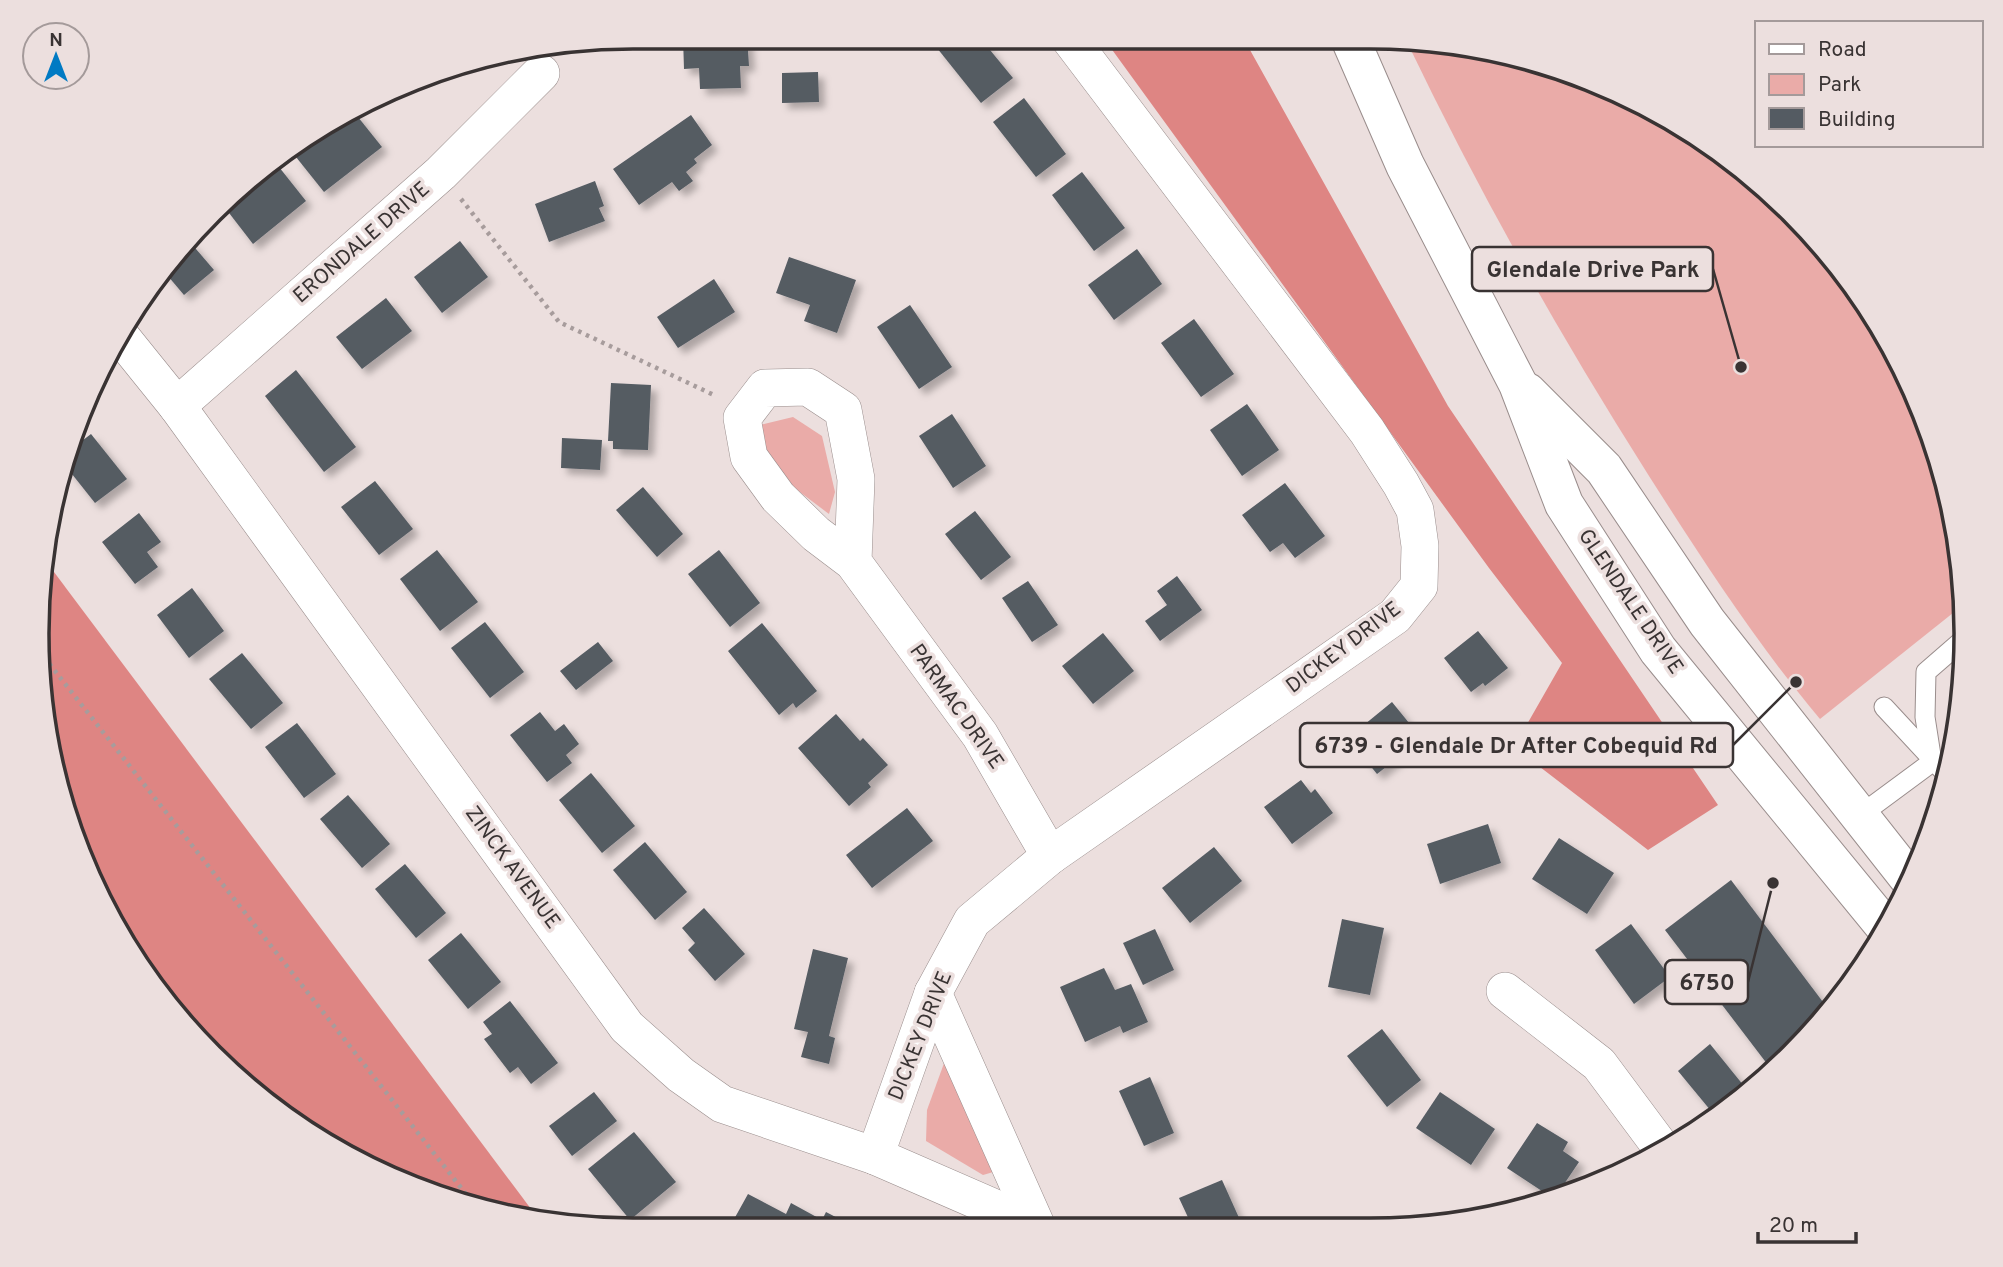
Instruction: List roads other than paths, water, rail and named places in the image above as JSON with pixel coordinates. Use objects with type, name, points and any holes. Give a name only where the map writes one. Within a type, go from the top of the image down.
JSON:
[{"type":"main road","name":"GLENDALE DRIVE","points":[[1354,49],[1405,165],[1517,384],[1564,504],[1658,650],[1879,920]]},
{"type":"main road","name":"GLENDALE DRIVE","points":[[1517,384],[1604,468],[1707,622],[1903,871]]},
{"type":"street","name":"DICKEY DRIVE","points":[[876,1156],[933,993],[972,921],[1050,856],[1395,616],[1419,586],[1420,546],[1415,510],[1401,484],[1367,431],[1077,49]]},
{"type":"street","name":"ERONDALE DRIVE","points":[[177,406],[441,173],[541,73]]},
{"type":"street","name":"ZINCK AVENUE","points":[[126,342],[177,406],[627,1027],[681,1075],[722,1104],[876,1156],[1017,1218]]},
{"type":"street","name":"PARMAC DRIVE","points":[[853,562],[856,479],[843,410],[808,387],[765,388],[742,418],[749,457],[778,497],[816,534],[853,562],[980,736],[1050,856]]},
{"type":"street","points":[[1506,991],[1599,1064],[1657,1142]]},
{"type":"street","name":"ZINCK AVENUE","points":[[933,993],[1033,1218]]},
{"type":"lane","points":[[1932,762],[1925,718],[1926,672],[1954,648]]},
{"type":"lane","points":[[1884,707],[1938,767]]},
{"type":"lane","points":[[1860,816],[1932,762]]},
{"type":"place","name":"Glendale Drive Park","points":[[1741,367]]},
{"type":"place","name":"6739 - Glendale Dr After Cobequid Rd","points":[[1796,682]]},
{"type":"place","name":"6750","points":[[1773,883]]}]
